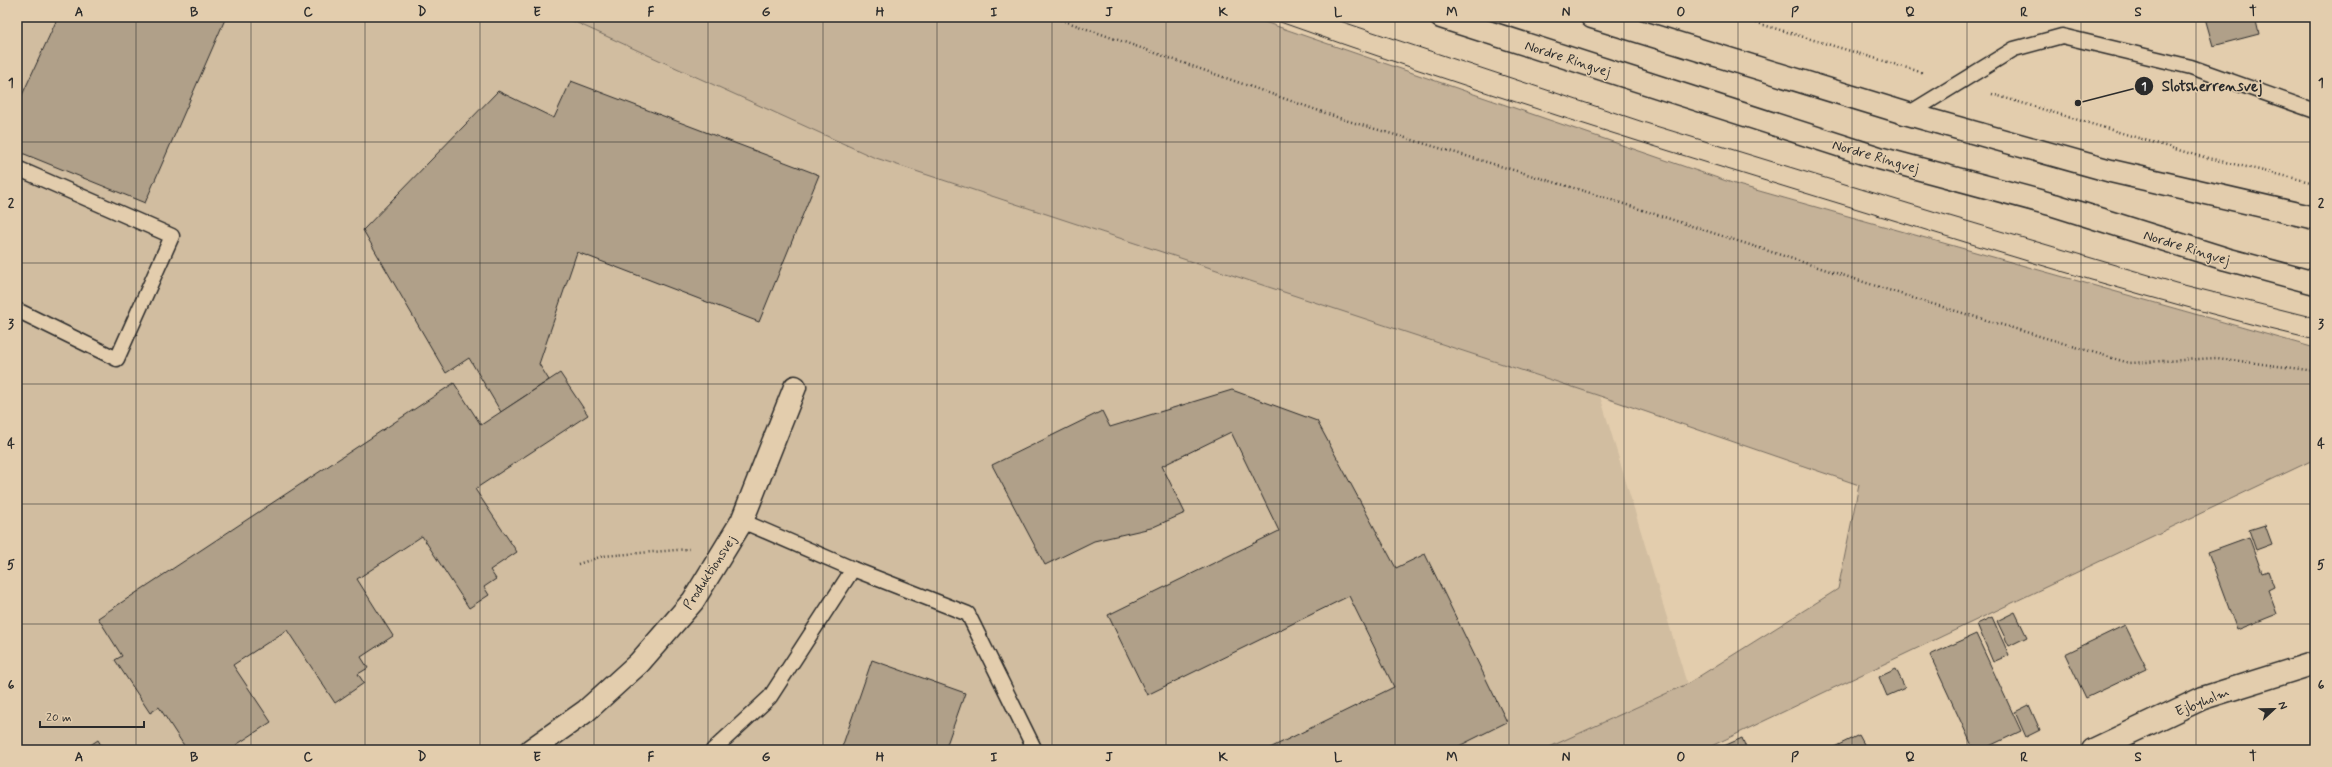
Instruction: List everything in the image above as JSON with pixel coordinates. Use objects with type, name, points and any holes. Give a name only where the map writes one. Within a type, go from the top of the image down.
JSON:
[{"type":"main road","name":"Nordre Ringvej","points":[[1442,17],[1879,158],[2054,205],[2226,259],[2315,283]]},
{"type":"main road","points":[[1592,17],[1908,114],[2112,171],[2315,218]]},
{"type":"main road","name":"Produktionsvej","points":[[531,750],[586,711],[639,663],[693,601],[742,521],[795,387]]},
{"type":"main road","name":"Ejbyholm","points":[[2093,750],[2203,698],[2315,663]]},
{"type":"lane","points":[[1908,114],[2014,49],[2062,36],[2191,68],[2315,111]]},
{"type":"lane","points":[[17,168],[172,236],[117,359],[17,310]]},
{"type":"lane","points":[[742,521],[853,569],[968,614],[1035,750]]},
{"type":"lane","points":[[713,750],[770,697],[853,569]]},
{"type":"path","points":[[1053,17],[1345,120],[1584,191],[1916,299],[2129,363],[2217,358],[2315,371]]},
{"type":"path","points":[[1737,17],[2195,155],[2315,183]]},
{"type":"path","points":[[578,564],[602,556],[702,548],[720,557]]},
{"type":"shaded area","points":[[17,17],[564,17],[873,157],[1600,396],[1687,684],[1543,750],[17,750]]},
{"type":"shaded area","points":[[564,17],[1250,17],[1738,185],[2315,348],[2315,459],[1703,750],[1543,750],[1687,684],[1838,589],[1859,485],[1600,396],[873,157]]},
{"type":"building","points":[[58,17],[226,17],[145,203],[17,151],[17,106]]},
{"type":"building","points":[[2255,17],[2259,34],[2213,46],[2205,18]]},
{"type":"building","points":[[571,81],[819,175],[759,322],[577,252],[539,364],[549,380],[501,412],[469,358],[446,373],[363,230],[498,91],[554,118]]},
{"type":"building","points":[[560,373],[588,415],[475,489],[517,552],[490,570],[496,579],[484,587],[489,595],[469,608],[422,536],[357,579],[393,636],[361,657],[368,668],[358,674],[364,683],[335,703],[287,630],[233,665],[271,722],[236,745],[240,750],[187,750],[159,707],[150,713],[115,660],[122,656],[98,618],[454,383],[481,425]]},
{"type":"building","points":[[1232,390],[1317,421],[1396,568],[1425,554],[1507,722],[1451,750],[1266,750],[1394,687],[1349,596],[1147,695],[1108,615],[1279,531],[1231,432],[1162,466],[1185,513],[1151,528],[1094,541],[1045,565],[992,465],[1102,411],[1110,427]]},
{"type":"building","points":[[2265,525],[2272,544],[2256,550],[2249,530]]},
{"type":"building","points":[[2249,537],[2262,573],[2268,571],[2274,587],[2268,590],[2277,614],[2237,630],[2208,552]]},
{"type":"building","points":[[2015,612],[2027,637],[2009,646],[1997,621]]},
{"type":"building","points":[[1992,617],[2009,655],[1993,662],[1977,624]]},
{"type":"building","points":[[2125,625],[2147,669],[2086,698],[2065,654]]},
{"type":"building","points":[[1976,634],[2021,731],[1981,750],[1974,750],[1930,655]]},
{"type":"building","points":[[872,660],[965,693],[945,750],[841,750]]},
{"type":"building","points":[[1896,669],[1905,688],[1887,696],[1879,677]]},
{"type":"building","points":[[2029,705],[2040,730],[2026,737],[2015,712]]},
{"type":"building","points":[[1859,735],[1865,746],[1868,745],[1871,750],[1828,750]]},
{"type":"building","points":[[1742,738],[1747,750],[1715,750]]},
{"type":"building","points":[[98,740],[104,750],[83,750]]},
{"type":"tram line","points":[[1266,17],[1489,94],[1976,246],[2202,311],[2315,340]]},
{"type":"tram line","points":[[1328,17],[1646,123],[1936,212],[2176,283],[2315,318]]},
{"type":"place","name":"Slotsherrensvej","points":[[2078,103]]}]
